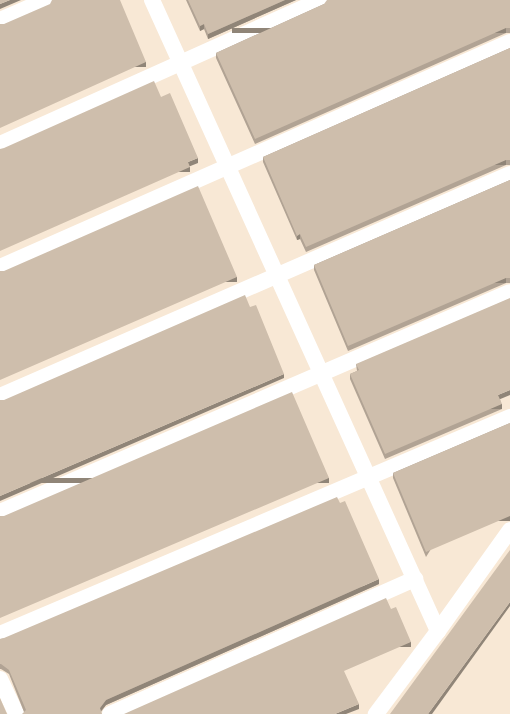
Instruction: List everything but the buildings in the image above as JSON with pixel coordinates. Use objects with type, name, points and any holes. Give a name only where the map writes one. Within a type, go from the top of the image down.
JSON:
[{"type":"lane","points":[[0,20],[46,0]]},
{"type":"lane","points":[[152,0],[438,631]]},
{"type":"lane","points":[[0,144],[180,61],[320,0]]},
{"type":"lane","points":[[0,267],[510,42]]},
{"type":"lane","points":[[0,396],[276,274],[510,174]]},
{"type":"lane","points":[[0,512],[510,292]]},
{"type":"lane","points":[[0,634],[510,417]]},
{"type":"lane","points":[[376,714],[510,530]]},
{"type":"lane","points":[[110,714],[415,579]]},
{"type":"lane","points":[[0,679],[16,714]]}]
